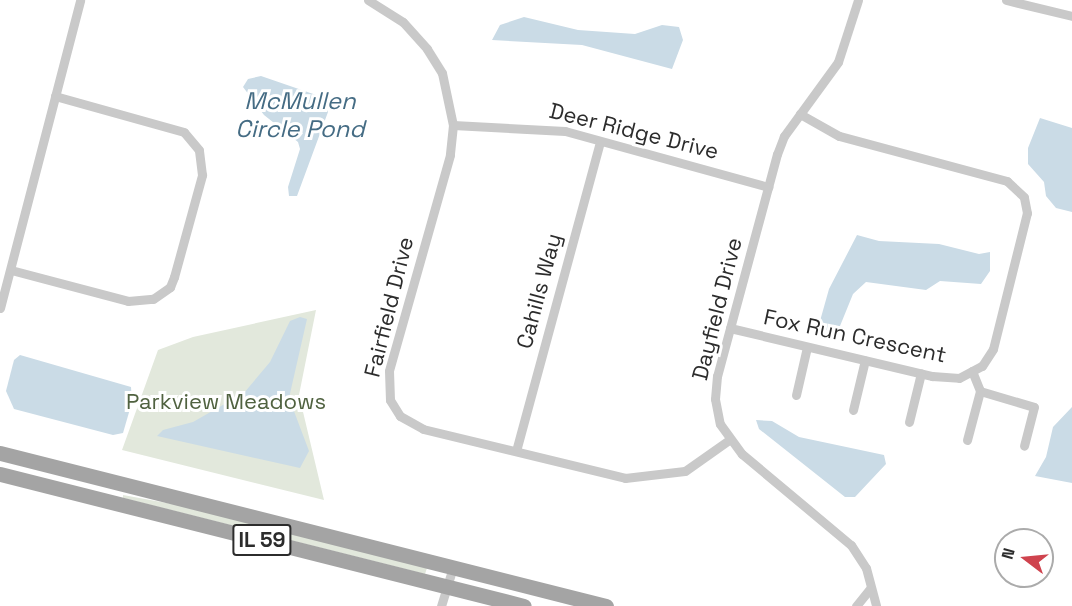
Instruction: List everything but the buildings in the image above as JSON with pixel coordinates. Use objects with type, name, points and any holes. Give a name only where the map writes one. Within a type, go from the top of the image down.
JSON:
[{"type":"main road","name":"IL 59","points":[[0,453],[606,606]]},
{"type":"main road","name":"IL 59","points":[[0,474],[524,606]]},
{"type":"street","points":[[0,308],[80,0]]},
{"type":"street","name":"Fairfield Drive","points":[[368,0],[403,22],[427,49],[442,73],[453,125],[450,155],[389,371],[390,400],[400,416],[413,425],[626,478],[685,471],[729,440]]},
{"type":"street","name":"Dayfield Drive","points":[[729,440],[715,399],[730,328],[777,154],[800,114],[838,62],[858,0]]},
{"type":"street","points":[[1006,0],[1030,3],[1072,16]]},
{"type":"street","points":[[11,270],[128,301],[153,299],[170,287],[174,277],[202,175],[199,150],[184,132],[55,96]]},
{"type":"street","name":"Fox Run Crescent","points":[[730,328],[921,373],[959,378],[982,366],[993,349],[1027,213],[1024,197],[1007,181],[839,136],[800,114]]},
{"type":"street","name":"Deer Ridge Drive","points":[[453,125],[529,126],[565,131],[768,187]]},
{"type":"street","name":"Cahills Way","points":[[516,451],[600,142]]},
{"type":"street","points":[[796,395],[807,347]]},
{"type":"street","points":[[853,410],[865,360]]},
{"type":"street","points":[[967,440],[980,391],[972,371]]},
{"type":"street","points":[[909,422],[921,373]]},
{"type":"street","points":[[980,391],[1034,407],[1024,446]]},
{"type":"street","points":[[729,440],[851,545],[866,568],[870,589],[878,599],[876,606]]},
{"type":"street","points":[[441,606],[453,567]]},
{"type":"street","points":[[856,606],[870,589]]},
{"type":"green space","name":"Parkview Meadows","points":[[316,310],[299,395],[324,500],[122,450],[158,350],[193,337]]},
{"type":"green space","points":[[123,495],[183,506],[427,568],[425,574],[123,498]]},
{"type":"water","points":[[524,17],[578,30],[635,34],[662,25],[679,27],[683,40],[672,69],[582,45],[492,40],[500,25]]},
{"type":"water","name":"McMullen Circle Pond","points":[[261,76],[322,97],[328,112],[297,196],[289,196],[288,187],[300,149],[298,142],[264,115],[243,87],[248,79]]},
{"type":"water","points":[[1040,118],[1072,128],[1072,212],[1056,208],[1046,196],[1044,182],[1028,164],[1028,148]]},
{"type":"water","points":[[857,235],[879,241],[939,244],[979,254],[990,252],[990,271],[981,284],[940,281],[926,290],[866,282],[853,294],[840,326],[832,332],[823,329],[820,321],[829,289]]},
{"type":"water","points":[[300,317],[307,319],[289,398],[309,451],[300,468],[157,436],[163,430],[193,422],[244,393],[270,362],[290,321]]},
{"type":"water","points":[[20,355],[131,387],[132,402],[123,433],[113,435],[14,409],[6,391],[14,360]]},
{"type":"water","points":[[1072,407],[1072,483],[1035,476],[1046,457],[1053,427]]},
{"type":"water","points":[[756,420],[772,421],[799,437],[884,455],[886,464],[855,497],[845,497],[759,429]]}]
